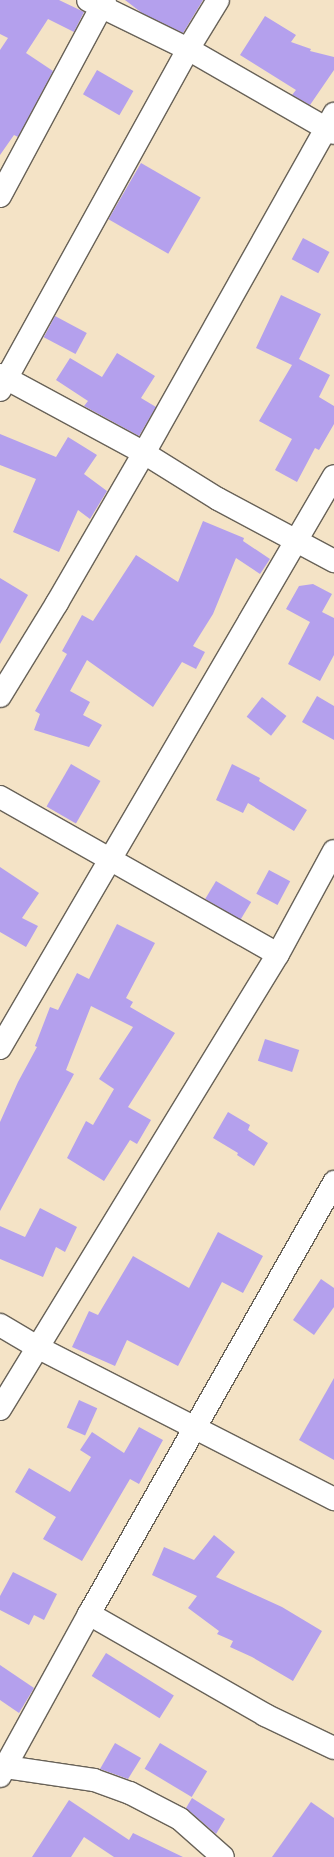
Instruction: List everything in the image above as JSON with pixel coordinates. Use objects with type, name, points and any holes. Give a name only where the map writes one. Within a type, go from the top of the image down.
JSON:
[{"type":"street","points":[[218,0],[188,49],[2,381],[144,453],[218,499],[334,562]]},
{"type":"street","points":[[0,196],[98,2],[331,125],[57,604],[0,696]]},
{"type":"street","points":[[0,1048],[334,476]]},
{"type":"street","points":[[0,797],[278,954]]},
{"type":"street","points":[[0,1409],[278,954],[334,851]]},
{"type":"street","points":[[223,1857],[180,1819],[130,1794],[94,1780],[3,1771],[89,1614],[334,1182]]},
{"type":"street","points":[[0,1325],[37,1347],[334,1499]]},
{"type":"street","points":[[89,1614],[265,1715],[334,1748]]},
{"type":"building","points":[[0,0],[59,0],[84,12],[74,32],[48,19],[26,53],[53,71],[18,137],[14,135],[0,155],[0,50],[8,38],[0,34]]},
{"type":"building","points":[[125,0],[203,0],[183,33],[142,13]]},
{"type":"building","points":[[265,16],[296,35],[291,42],[311,49],[310,51],[334,57],[334,70],[310,105],[292,95],[296,90],[240,55]]},
{"type":"building","points":[[97,70],[133,91],[119,115],[83,94]]},
{"type":"building","points":[[141,163],[201,198],[168,254],[108,219]]},
{"type":"building","points":[[303,238],[329,252],[318,273],[292,259]]},
{"type":"building","points":[[281,295],[321,314],[299,359],[330,375],[319,397],[334,406],[334,424],[319,450],[315,448],[297,482],[275,470],[292,439],[259,421],[292,365],[256,348]]},
{"type":"building","points":[[55,316],[87,333],[76,354],[44,337]]},
{"type":"building","points":[[117,353],[155,376],[141,398],[156,407],[139,436],[84,406],[88,401],[56,380],[70,358],[102,377]]},
{"type":"building","points":[[0,434],[56,457],[68,437],[97,455],[84,474],[107,491],[90,519],[78,510],[59,552],[13,532],[36,479],[0,465]]},
{"type":"building","points":[[203,521],[244,538],[243,541],[270,559],[260,574],[236,558],[213,614],[193,646],[205,652],[196,669],[182,662],[153,707],[87,660],[70,691],[90,702],[83,715],[102,725],[89,747],[34,730],[40,714],[35,711],[67,654],[62,651],[82,615],[93,621],[136,555],[178,582]]},
{"type":"building","points":[[0,578],[28,595],[0,644]]},
{"type":"building","points":[[313,584],[332,594],[322,612],[334,618],[334,655],[320,681],[288,664],[310,622],[286,609],[299,586]]},
{"type":"building","points":[[317,696],[334,706],[334,740],[302,722]]},
{"type":"building","points":[[262,697],[286,716],[271,736],[247,717]]},
{"type":"building","points":[[71,764],[100,781],[76,823],[46,806]]},
{"type":"building","points":[[232,764],[260,778],[259,781],[307,810],[294,831],[248,803],[243,813],[216,800]]},
{"type":"building","points":[[0,867],[39,893],[22,918],[38,926],[26,947],[0,932]]},
{"type":"building","points":[[269,870],[290,881],[278,905],[256,894]]},
{"type":"building","points":[[216,881],[251,902],[240,920],[205,899]]},
{"type":"building","points":[[117,924],[155,943],[126,998],[133,1002],[130,1007],[175,1033],[128,1107],[151,1120],[137,1144],[130,1140],[104,1181],[67,1158],[86,1121],[93,1125],[114,1089],[99,1079],[133,1027],[91,1006],[66,1070],[74,1074],[0,1211],[0,1122],[18,1082],[37,1047],[35,1046],[50,1007],[58,1010],[77,973],[89,979]]},
{"type":"building","points":[[265,1039],[299,1050],[292,1072],[258,1061]]},
{"type":"building","points":[[228,1112],[250,1125],[248,1130],[268,1143],[254,1166],[237,1155],[238,1153],[213,1138]]},
{"type":"building","points":[[40,1208],[77,1227],[65,1252],[56,1247],[43,1277],[0,1259],[0,1226],[25,1237]]},
{"type":"building","points":[[218,1232],[263,1256],[243,1293],[222,1282],[178,1366],[127,1340],[115,1366],[72,1347],[89,1311],[98,1315],[133,1256],[189,1288]]},
{"type":"building","points":[[321,1279],[334,1288],[334,1307],[314,1335],[293,1320]]},
{"type":"building","points":[[334,1378],[334,1460],[299,1440]]},
{"type":"building","points":[[79,1400],[97,1408],[85,1436],[67,1427]]},
{"type":"building","points":[[139,1427],[163,1440],[139,1484],[130,1479],[82,1561],[43,1539],[56,1517],[15,1492],[29,1468],[70,1492],[91,1457],[80,1450],[92,1432],[124,1453]]},
{"type":"building","points":[[214,1535],[235,1552],[216,1577],[282,1607],[322,1631],[293,1681],[252,1657],[230,1647],[233,1641],[217,1634],[219,1631],[188,1608],[197,1596],[152,1575],[164,1547],[194,1560]]},
{"type":"building","points":[[13,1572],[57,1594],[44,1620],[34,1615],[29,1625],[0,1610],[0,1596]]},
{"type":"building","points":[[106,1653],[174,1695],[160,1718],[92,1676]]},
{"type":"building","points":[[0,1665],[34,1688],[19,1713],[0,1700]]},
{"type":"building","points":[[115,1743],[141,1758],[128,1779],[100,1769]]},
{"type":"building","points":[[160,1743],[207,1771],[192,1797],[145,1769]]},
{"type":"building","points":[[192,1798],[225,1819],[216,1834],[186,1808]]},
{"type":"building","points":[[69,1800],[129,1840],[133,1833],[183,1857],[114,1857],[84,1837],[71,1857],[32,1857]]},
{"type":"building","points":[[311,1802],[334,1818],[334,1857],[272,1857]]}]
